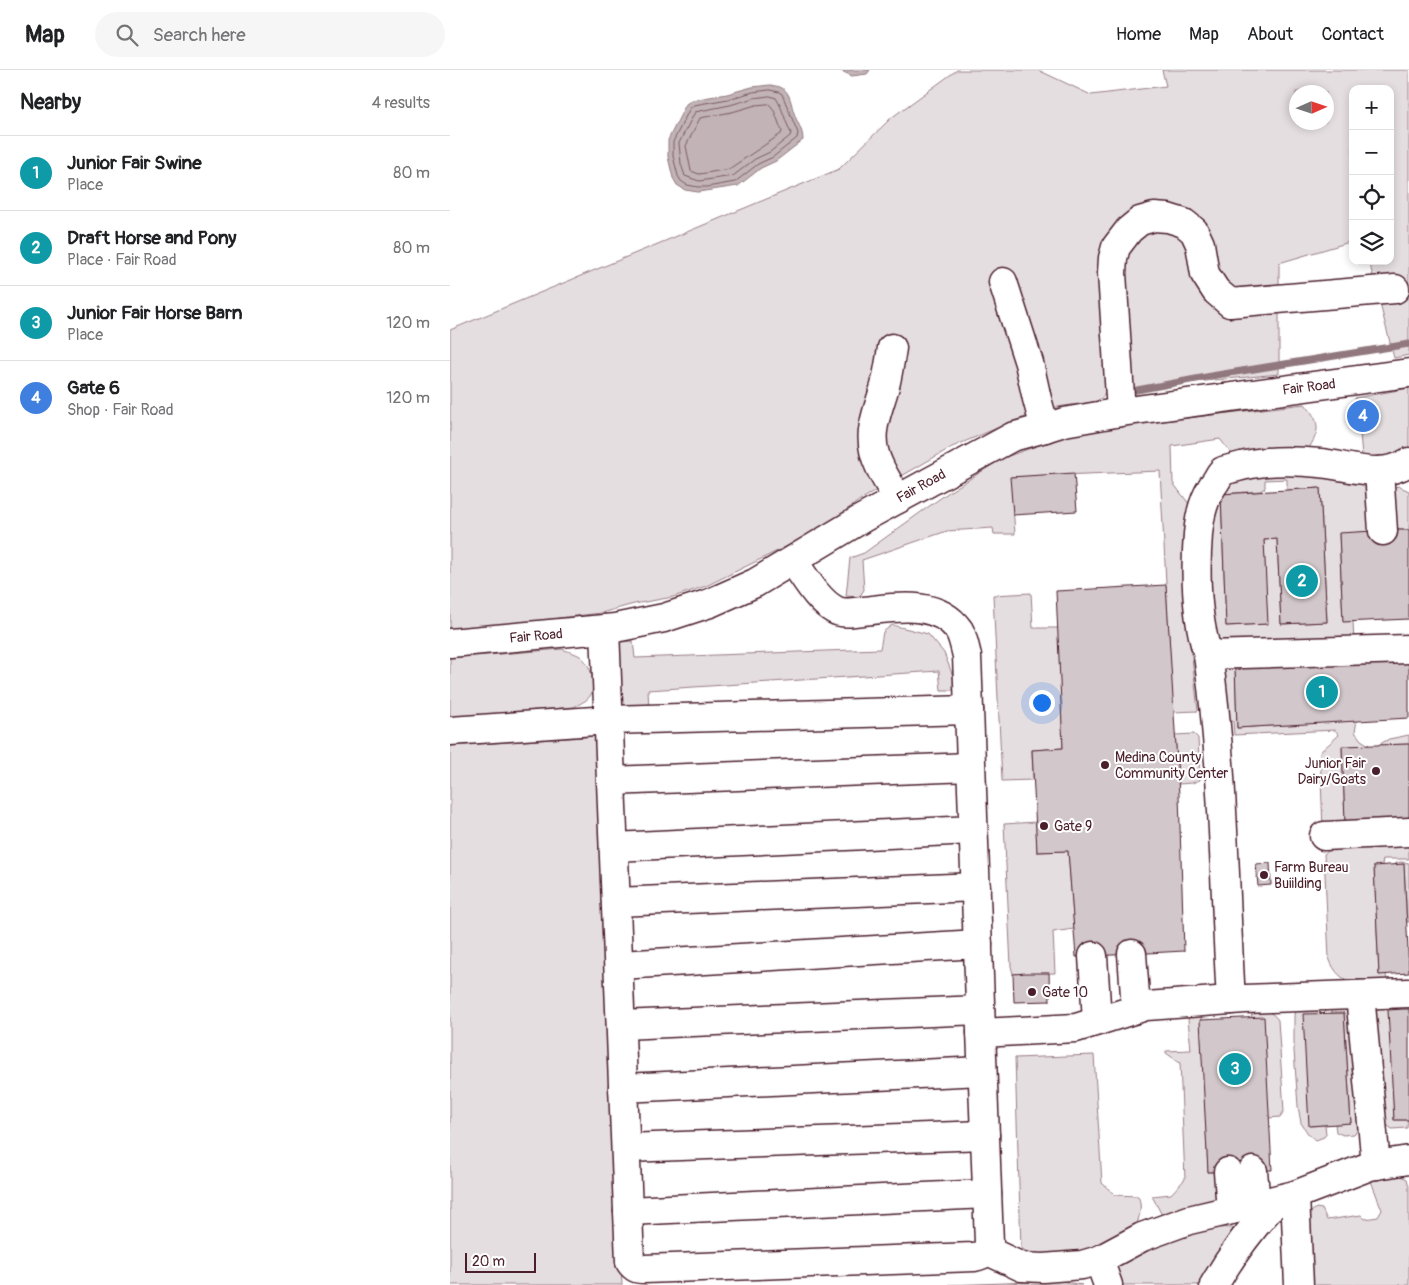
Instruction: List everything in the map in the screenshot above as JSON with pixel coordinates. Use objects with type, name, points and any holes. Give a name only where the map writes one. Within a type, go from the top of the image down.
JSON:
[{"type":"street","points":[[1121,412],[1113,297],[1113,258],[1116,248],[1123,238],[1140,221],[1154,217],[1168,218],[1184,223],[1194,231],[1200,244],[1205,274],[1216,291],[1230,303],[1394,289]]},
{"type":"street","points":[[1003,282],[1029,363],[1045,428]]},
{"type":"street","points":[[892,348],[885,386],[874,420],[872,444],[878,464],[898,499]]},
{"type":"street","name":"Fair Road","points":[[450,643],[605,629],[664,618],[710,604],[755,583],[898,499],[1012,437],[1064,422],[1121,412],[1409,373]]},
{"type":"street","points":[[1231,1000],[1216,723],[1208,655],[1202,636],[1198,596],[1197,546],[1200,516],[1207,493],[1222,472],[1253,463],[1321,463],[1356,470],[1379,472],[1390,470],[1409,462]]},
{"type":"street","points":[[1379,472],[1383,531]]},
{"type":"street","points":[[793,561],[823,601],[837,612],[910,607],[933,611],[949,618],[960,632],[967,656],[989,1243],[981,1254]]},
{"type":"street","points":[[605,629],[630,1262],[635,1268],[713,1276],[981,1254],[1022,1267],[1063,1268],[1082,1266],[1103,1273],[1125,1246],[1160,1230],[1189,1220],[1265,1202],[1370,1166],[1409,1160]]},
{"type":"street","points":[[1208,655],[1409,648]]},
{"type":"street","points":[[450,731],[609,720],[969,710]]},
{"type":"street","points":[[611,781],[971,767]]},
{"type":"street","points":[[614,846],[973,830]]},
{"type":"street","points":[[1324,836],[1409,832]]},
{"type":"street","points":[[616,902],[976,887]]},
{"type":"street","points":[[618,965],[978,944]]},
{"type":"street","points":[[1132,954],[1136,1009]]},
{"type":"street","points":[[1093,956],[1098,1021]]},
{"type":"street","points":[[621,1025],[981,1022],[1076,1028],[1146,1006],[1231,1000],[1409,993]]},
{"type":"street","points":[[1360,995],[1376,1165]]},
{"type":"street","points":[[623,1088],[982,1071]]},
{"type":"street","points":[[626,1148],[985,1135]]},
{"type":"street","points":[[1240,1171],[1265,1202],[1299,1285]]},
{"type":"street","points":[[628,1211],[987,1194]]},
{"type":"street","points":[[1214,1285],[1232,1254],[1258,1221],[1265,1202]]},
{"type":"shaded area","points":[[957,70],[1038,70],[1091,95],[1166,86],[1162,70],[1409,70],[1409,355],[1394,358],[1370,265],[1394,265],[1394,85],[1349,85],[1349,242],[1279,263],[1279,374],[1132,388],[1118,228],[1107,234],[1103,270],[1109,380],[1103,397],[1095,402],[1056,407],[1016,420],[952,447],[860,500],[816,532],[706,586],[673,597],[634,604],[601,613],[450,631],[450,330],[839,169],[891,118]]},
{"type":"shaded area","points":[[1409,388],[1409,451],[1399,459],[1362,456],[1359,422],[1368,421],[1367,411],[1357,411],[1355,398]]},
{"type":"shaded area","points":[[1305,404],[1315,418],[1317,429],[1305,454],[1234,457],[1220,439],[1172,446],[1173,483],[1193,509],[1190,596],[1192,657],[1198,711],[1173,712],[1160,471],[1011,477],[1015,534],[994,534],[993,528],[947,531],[862,560],[864,590],[859,597],[846,596],[850,558],[864,553],[949,492],[1003,458],[1062,437],[1101,428]]},
{"type":"shaded area","points":[[1258,472],[1286,472],[1363,483],[1368,488],[1373,499],[1376,531],[1339,534],[1343,621],[1353,621],[1354,643],[1285,648],[1248,648],[1221,641],[1212,632],[1208,619],[1204,583],[1204,561],[1211,505],[1216,494],[1229,481],[1240,476]],"holes":[[[1287,479],[1287,490],[1320,488],[1327,622],[1281,624],[1277,539],[1264,540],[1267,624],[1226,626],[1221,494],[1260,491],[1265,488],[1265,480]]]},
{"type":"shaded area","points":[[1398,486],[1409,491],[1409,530],[1391,530],[1392,488]]},
{"type":"shaded area","points":[[1031,593],[1033,628],[1059,628],[1063,748],[1032,750],[1033,780],[1002,781],[993,595]]},
{"type":"shaded area","points":[[892,625],[928,634],[944,653],[953,676],[955,690],[941,690],[939,671],[648,690],[649,710],[623,712],[618,642],[633,641],[635,658],[880,649],[883,632]]},
{"type":"shaded area","points":[[562,649],[580,656],[590,669],[593,681],[592,691],[589,698],[583,702],[574,707],[450,717],[450,658]]},
{"type":"shaded area","points":[[1235,666],[1237,728],[1357,720],[1355,732],[1361,740],[1369,745],[1342,747],[1345,820],[1347,821],[1347,826],[1323,830],[1320,752],[1339,735],[1335,730],[1234,735],[1233,721],[1230,721],[1227,717],[1221,668]]},
{"type":"shaded area","points":[[1194,734],[1198,738],[1200,780],[1179,784],[1175,735]]},
{"type":"shaded area","points":[[1409,735],[1409,744],[1378,745],[1389,739]]},
{"type":"shaded area","points":[[598,736],[622,1285],[450,1285],[450,746]]},
{"type":"shaded area","points":[[1036,822],[1037,852],[1068,851],[1074,929],[1053,932],[1055,973],[1013,974],[1011,966],[1004,824]]},
{"type":"shaded area","points":[[1409,838],[1409,859],[1383,859],[1382,865],[1374,866],[1379,975],[1386,974],[1387,983],[1352,982],[1339,975],[1329,958],[1324,854],[1343,841]]},
{"type":"shaded area","points":[[1396,863],[1409,863],[1409,922],[1407,922],[1404,864],[1396,865]]},
{"type":"shaded area","points":[[1389,1004],[1394,1120],[1408,1120],[1407,1128],[1392,1129],[1384,1123],[1374,1014],[1380,1006]]},
{"type":"shaded area","points":[[1318,1006],[1310,1126],[1325,1125],[1326,1134],[1324,1137],[1316,1140],[1309,1135],[1301,1123],[1298,1106],[1294,1051],[1294,1015],[1295,1011]]},
{"type":"shaded area","points":[[1331,1006],[1343,1006],[1348,1009],[1360,1128],[1354,1134],[1343,1135],[1336,1132],[1335,1124],[1351,1123],[1344,1013],[1331,1013]]},
{"type":"shaded area","points":[[1253,1010],[1270,1013],[1278,1020],[1284,1111],[1280,1117],[1269,1118],[1251,1018]]},
{"type":"shaded area","points":[[1201,1013],[1208,1172],[1221,1172],[1224,1200],[1165,1221],[1152,1196],[1171,1194],[1185,1179],[1180,1063],[1166,1053],[1166,1051],[1191,1050],[1188,1019],[1190,1015]]},
{"type":"shaded area","points":[[1094,1055],[1102,1183],[1115,1195],[1138,1196],[1140,1212],[1138,1221],[1135,1229],[1085,1252],[1035,1257],[1021,1248],[1015,1058]]},
{"type":"shaded area","points":[[1399,1175],[1407,1179],[1409,1186],[1409,1285],[1308,1285],[1303,1218],[1316,1208],[1322,1209],[1327,1220],[1361,1215],[1365,1219],[1378,1217],[1382,1210],[1371,1181]]},
{"type":"shaded area","points":[[1206,1227],[1233,1228],[1229,1242],[1208,1285],[1119,1285],[1116,1272],[1118,1258]]},
{"type":"shaded area","points":[[1061,1281],[1082,1285],[948,1285]]},
{"type":"water","points":[[839,70],[870,70],[867,74],[852,76]]},
{"type":"water","points":[[770,85],[781,87],[787,93],[801,129],[803,140],[776,161],[761,168],[738,186],[698,192],[685,190],[677,185],[673,178],[668,157],[668,140],[686,104],[692,100]]},
{"type":"building","points":[[1367,410],[1368,421],[1359,422],[1357,411]]},
{"type":"building","points":[[1074,473],[1077,511],[1013,515],[1010,477]]},
{"type":"building","points":[[1320,488],[1327,622],[1281,624],[1277,539],[1264,540],[1268,624],[1226,626],[1221,494]]},
{"type":"building","points":[[1409,530],[1409,619],[1343,622],[1339,533]]},
{"type":"building","name":"Medina County Community Center","points":[[1166,585],[1179,795],[1184,951],[1076,957],[1068,851],[1037,852],[1032,750],[1063,748],[1056,591]]},
{"type":"building","points":[[1409,657],[1409,718],[1237,728],[1235,666]]},
{"type":"building","name":"Junior Fair Dairy/Goats","points":[[1409,744],[1409,818],[1345,821],[1342,746]]},
{"type":"building","name":"Farm Bureau Buiilding","points":[[1270,863],[1271,885],[1258,886],[1256,864]]},
{"type":"building","points":[[1404,864],[1409,973],[1379,975],[1374,866]]},
{"type":"building","name":"Gate 10","points":[[1049,973],[1050,1001],[1014,1002],[1013,974]]},
{"type":"building","points":[[1409,1009],[1409,1120],[1394,1120],[1388,1010]]},
{"type":"building","points":[[1344,1013],[1351,1123],[1309,1126],[1303,1014]]},
{"type":"building","points":[[1264,1017],[1272,1170],[1208,1172],[1200,1020]]},
{"type":"waterway","points":[[1137,390],[1409,344]]},
{"type":"place","name":"Gate 6","points":[[1363,416]]},
{"type":"place","name":"Draft Horse and Pony","points":[[1302,581]]},
{"type":"place","name":"Junior Fair Swine","points":[[1322,692]]},
{"type":"place","name":"Medina County Community Center","points":[[1105,765]]},
{"type":"place","name":"Junior Fair Dairy/Goats","points":[[1376,771]]},
{"type":"place","name":"Gate 9","points":[[1044,826]]},
{"type":"place","name":"Farm Bureau Buiilding","points":[[1264,875]]},
{"type":"place","name":"Gate 10","points":[[1032,992]]},
{"type":"place","name":"Junior Fair Horse Barn","points":[[1235,1069]]}]
